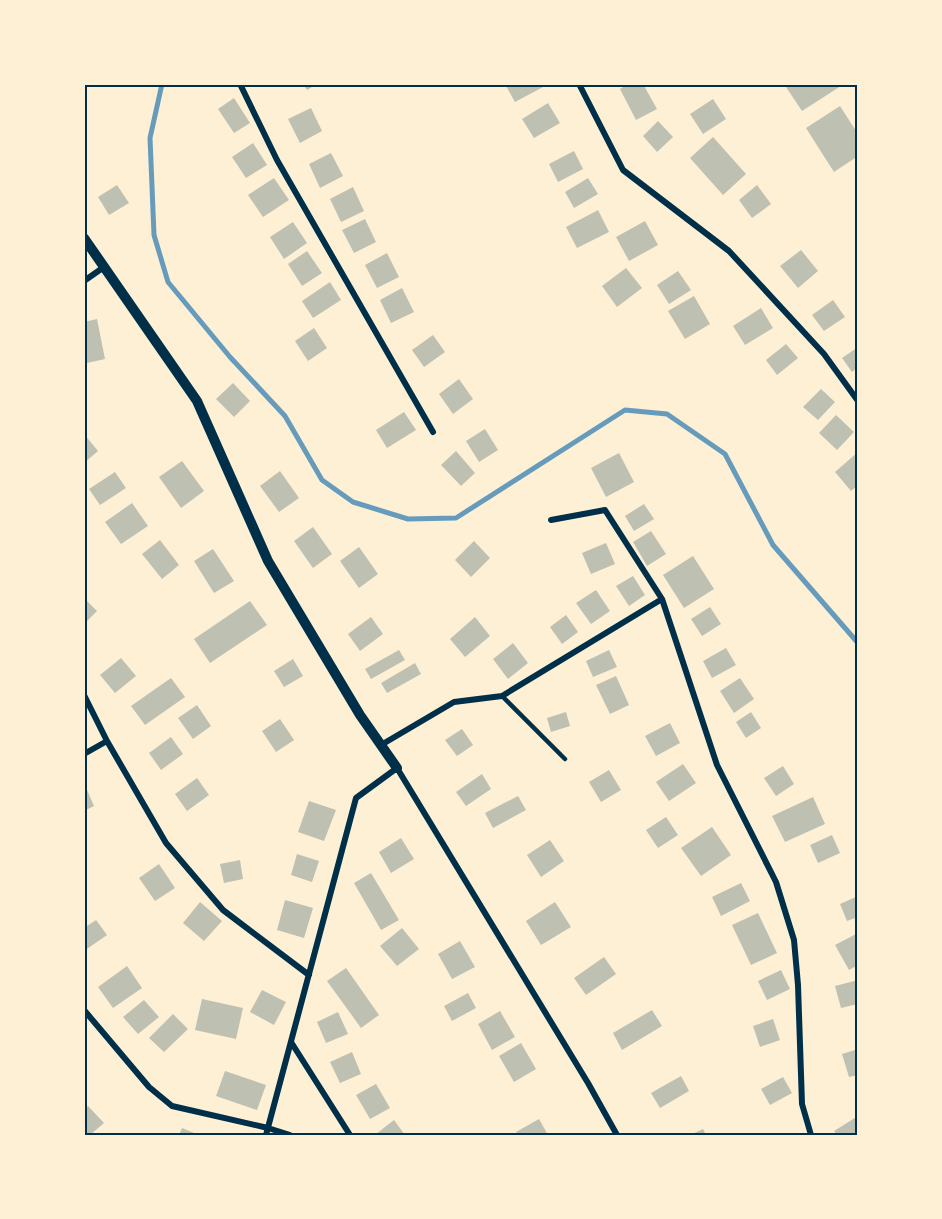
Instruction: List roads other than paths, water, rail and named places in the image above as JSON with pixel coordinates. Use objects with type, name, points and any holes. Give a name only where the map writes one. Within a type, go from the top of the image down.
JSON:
[{"type":"street","points":[[240,84],[277,160],[433,432]]},
{"type":"street","points":[[579,84],[623,170],[729,251],[824,354],[858,401]]},
{"type":"street","points":[[84,238],[196,401],[268,561],[360,715],[397,768],[588,1083],[617,1135]]},
{"type":"street","points":[[84,280],[104,267]]},
{"type":"street","points":[[551,520],[605,510],[662,599],[717,765],[776,882],[794,940],[798,985],[802,1104],[811,1135]]},
{"type":"street","points":[[381,745],[454,702],[502,696],[662,599]]},
{"type":"street","points":[[84,695],[107,741],[166,843],[223,910],[309,975]]},
{"type":"street","points":[[84,754],[107,741]]},
{"type":"street","points":[[267,1132],[356,798],[397,768]]},
{"type":"street","points":[[84,1010],[149,1087],[172,1106],[267,1132],[290,1135]]},
{"type":"street","points":[[291,1042],[350,1135]]},
{"type":"lane","points":[[502,696],[565,759]]},
{"type":"waterway","points":[[162,84],[150,138],[154,235],[168,282],[230,357],[285,416],[322,480],[353,502],[408,519],[456,518],[625,410],[667,414],[725,454],[773,545],[858,643]]}]
